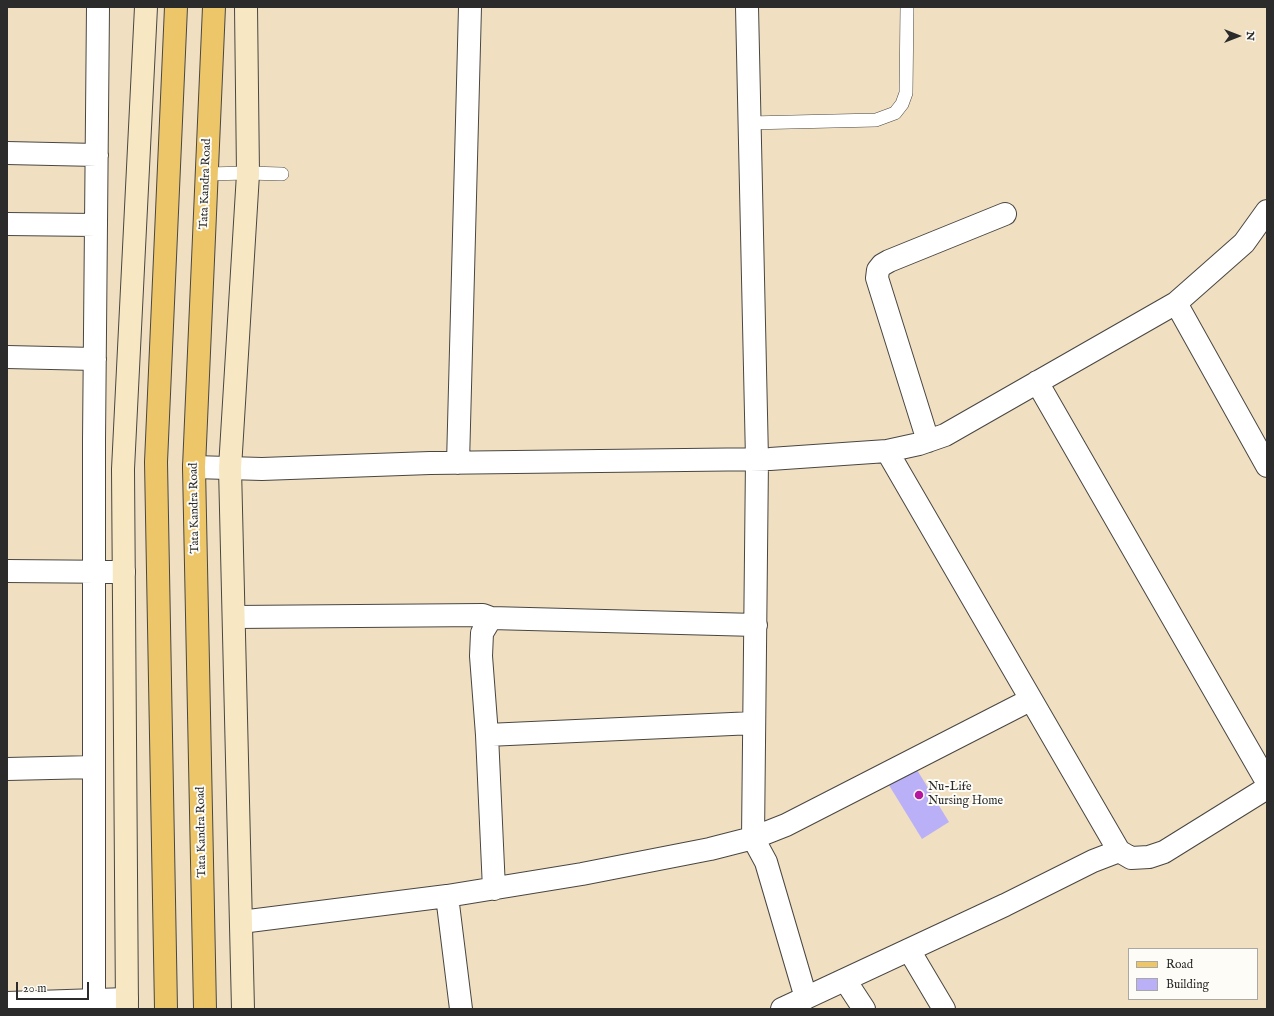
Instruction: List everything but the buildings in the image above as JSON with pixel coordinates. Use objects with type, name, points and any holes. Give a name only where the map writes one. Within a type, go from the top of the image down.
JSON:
[{"type":"main road","points":[[166,1009],[156,462],[176,7]]},
{"type":"main road","name":"Tata Kandra Road","points":[[205,1009],[194,467],[214,7]]},
{"type":"street","points":[[94,1005],[94,571],[98,7]]},
{"type":"street","points":[[7,1003],[94,1005],[127,1004],[123,469],[146,7]]},
{"type":"street","points":[[243,1009],[230,468],[248,173],[246,7]]},
{"type":"street","points":[[458,463],[470,7]]},
{"type":"street","points":[[747,7],[757,459],[753,838],[766,862],[806,998]]},
{"type":"street","points":[[7,153],[97,155]]},
{"type":"street","points":[[194,467],[262,469],[458,463],[757,459],[886,451],[919,444],[944,435],[1176,303],[1244,243],[1267,211]]},
{"type":"street","points":[[928,441],[877,278],[878,270],[888,261],[1005,214]]},
{"type":"street","points":[[7,224],[96,225]]},
{"type":"street","points":[[1176,303],[1266,460]]},
{"type":"street","points":[[7,357],[95,359]]},
{"type":"street","points":[[1037,382],[1267,782]]},
{"type":"street","points":[[886,451],[1119,851],[1131,858],[1149,857],[1164,852],[1267,788]]},
{"type":"street","points":[[7,571],[124,572]]},
{"type":"street","points":[[234,617],[483,615],[491,618],[756,626]]},
{"type":"street","points":[[491,618],[482,633],[481,656],[487,735],[494,889]]},
{"type":"street","points":[[241,922],[494,889],[582,874],[710,849],[753,838],[786,825],[1030,700]]},
{"type":"street","points":[[487,735],[754,722]]},
{"type":"street","points":[[7,769],[94,767]]},
{"type":"street","points":[[782,1009],[1005,905],[1093,861],[1119,851]]},
{"type":"street","points":[[447,896],[461,1009]]},
{"type":"street","points":[[909,950],[944,1009]]},
{"type":"street","points":[[846,980],[864,1009]]},
{"type":"lane","points":[[749,123],[876,120],[895,113],[902,104],[906,93],[907,7]]},
{"type":"lane","points":[[207,174],[282,174]]},
{"type":"place","name":"Nu-Life Nursing Home","points":[[919,795]]}]
